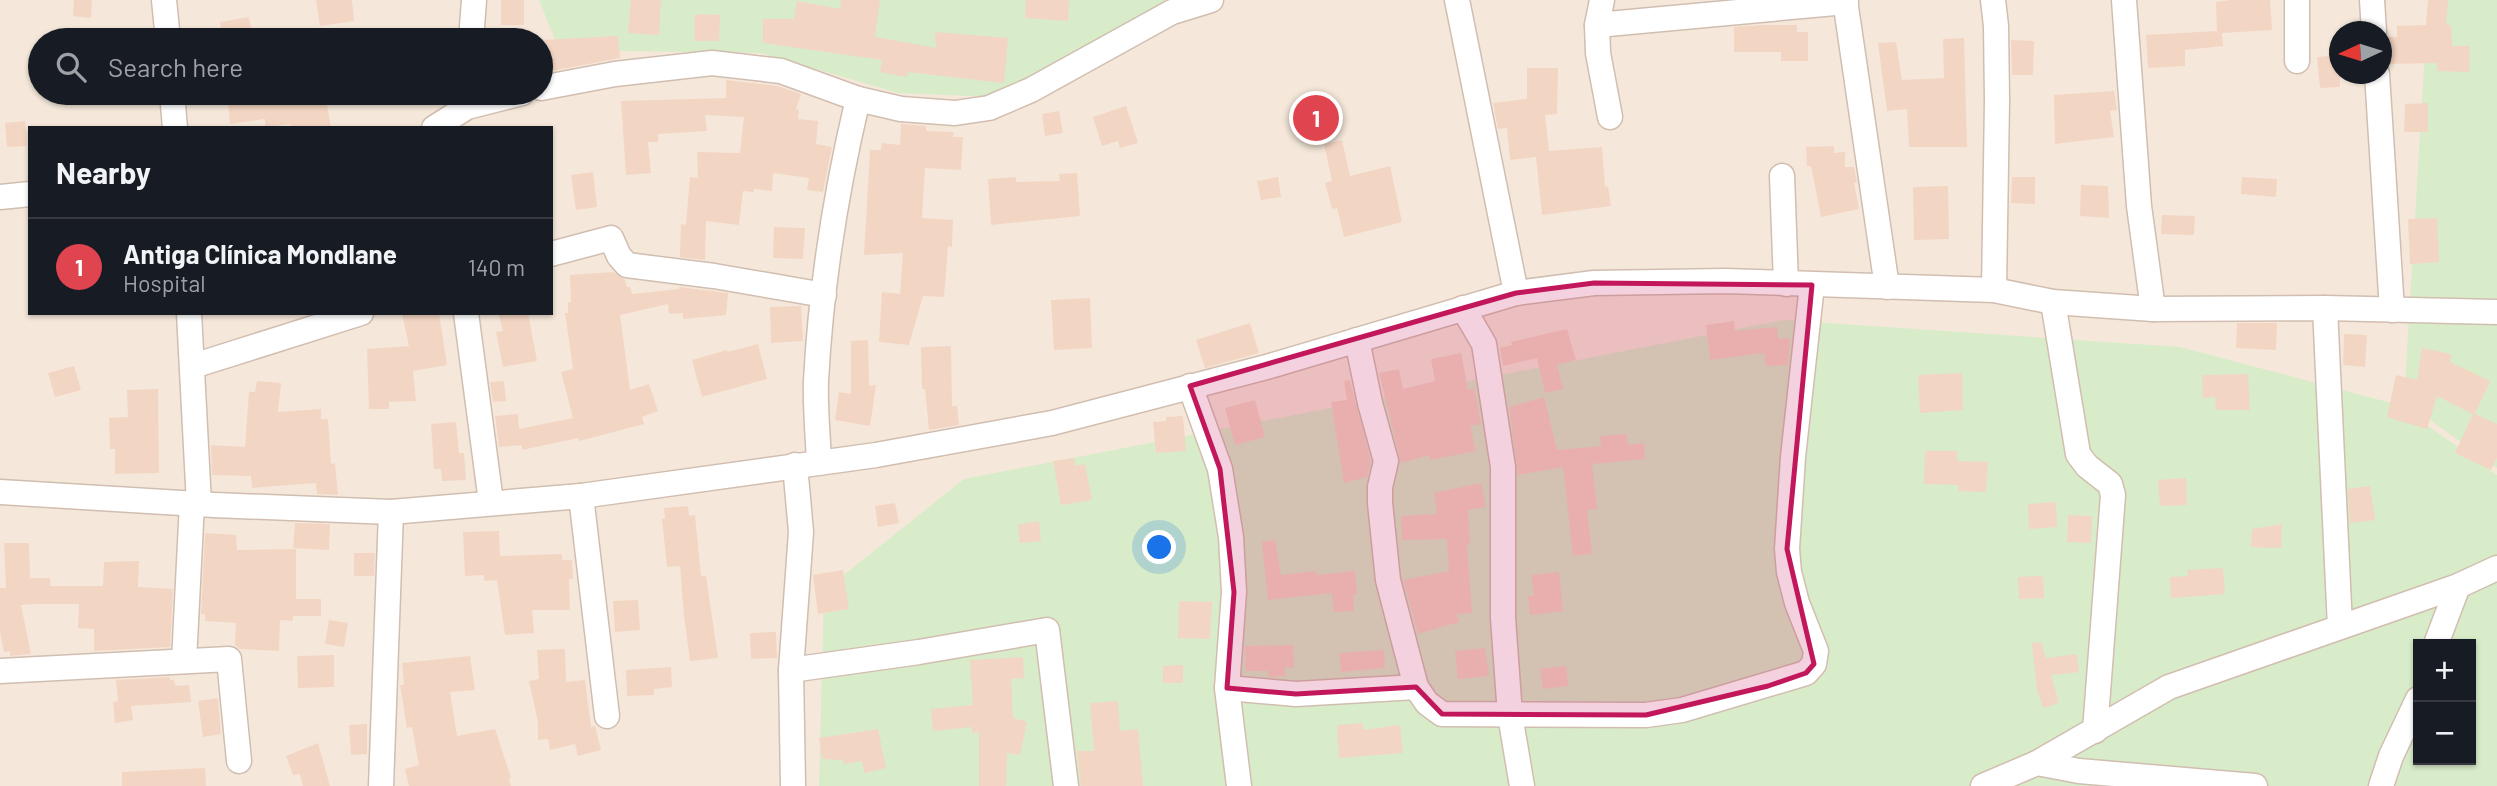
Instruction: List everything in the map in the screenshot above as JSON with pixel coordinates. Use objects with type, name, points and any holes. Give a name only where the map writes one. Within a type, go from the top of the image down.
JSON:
[{"type":"street","points":[[164,0],[166,28]]},
{"type":"street","points":[[472,28],[474,0]]},
{"type":"street","points":[[553,86],[615,74],[712,63],[781,71],[858,99],[901,108],[955,113],[989,108],[1031,90],[1172,12],[1210,0]]},
{"type":"street","points":[[1457,0],[1516,293]]},
{"type":"street","points":[[1602,0],[1597,25],[1598,53],[1610,117]]},
{"type":"street","points":[[1993,0],[1997,100],[1994,290]]},
{"type":"street","points":[[2124,0],[2139,206],[2153,309]]},
{"type":"street","points":[[2297,0],[2297,61]]},
{"type":"street","points":[[2372,0],[2373,21]]},
{"type":"street","points":[[1597,25],[1845,1],[1887,287]]},
{"type":"street","points":[[2378,84],[2392,310]]},
{"type":"street","points":[[793,786],[791,670],[807,464],[824,295],[840,174],[858,99]]},
{"type":"street","points":[[173,105],[175,126]]},
{"type":"street","points":[[453,115],[484,105]]},
{"type":"street","points":[[1782,176],[1786,284]]},
{"type":"street","points":[[0,197],[28,194]]},
{"type":"street","points":[[553,253],[611,238],[619,256],[627,265],[714,276],[824,295]]},
{"type":"street","points":[[0,492],[391,512],[582,496],[876,454],[1052,423],[1357,340],[1516,293],[1594,283],[1726,281],[1994,290],[2053,302],[2153,309],[2325,308],[2497,312]]},
{"type":"street","points":[[1357,340],[1386,461],[1380,487],[1380,503],[1388,580],[1416,687],[1427,703],[1442,714],[1646,715],[1682,710],[1806,673],[1814,664],[1816,651],[1794,593],[1787,549],[1793,457],[1812,285]]},
{"type":"street","points":[[2053,302],[2078,454],[2087,466],[2110,484],[2113,495],[2095,730]]},
{"type":"street","points":[[1463,308],[1483,344],[1503,467],[1503,618],[1510,715],[1522,786]]},
{"type":"street","points":[[2325,308],[2340,627]]},
{"type":"street","points":[[184,661],[195,504],[193,366],[189,315]]},
{"type":"street","points":[[193,366],[355,315]]},
{"type":"street","points":[[466,315],[491,502]]},
{"type":"street","points":[[1190,386],[1220,469],[1231,537],[1234,592],[1227,688],[1239,786]]},
{"type":"street","points":[[582,496],[607,716]]},
{"type":"street","points":[[381,786],[391,512]]},
{"type":"street","points":[[1983,786],[2037,763],[2169,687],[2458,586],[2497,568]]},
{"type":"street","points":[[2438,639],[2458,586]]},
{"type":"street","points":[[791,670],[1047,630],[1066,786]]},
{"type":"street","points":[[0,671],[229,659],[239,761]]},
{"type":"street","points":[[1227,688],[1296,694],[1416,687]]},
{"type":"street","points":[[2381,786],[2391,756],[2417,702]]},
{"type":"street","points":[[2037,763],[2080,771],[2107,780],[2255,786]]},
{"type":"highlighted area","points":[[1594,283],[1812,285],[1787,549],[1814,664],[1806,673],[1768,686],[1646,715],[1442,714],[1416,687],[1296,694],[1227,688],[1234,592],[1220,469],[1190,386],[1516,293]]},
{"type":"shaded area","points":[[0,0],[2497,0],[2497,786],[0,786]]},
{"type":"green space","points":[[539,0],[1174,0],[993,97],[898,93],[761,53],[559,50],[553,28],[550,28]]},
{"type":"green space","points":[[2428,0],[2497,0],[2497,468],[2404,401]]},
{"type":"green space","points":[[1784,320],[2180,347],[2399,405],[2497,475],[2497,786],[819,786],[824,591],[964,479]]},
{"type":"building","points":[[74,0],[92,0],[91,18],[73,16]]},
{"type":"building","points":[[316,0],[352,0],[354,21],[320,26]]},
{"type":"building","points":[[501,0],[524,0],[524,25],[501,25]]},
{"type":"building","points":[[631,0],[661,0],[659,35],[628,33]]},
{"type":"building","points":[[841,0],[880,0],[875,37],[936,48],[935,32],[1008,38],[1004,83],[908,72],[907,77],[880,72],[882,60],[763,43],[763,19],[794,19],[797,1],[840,9]]},
{"type":"building","points":[[1026,0],[1069,0],[1068,21],[1025,18]]},
{"type":"building","points":[[2270,0],[2272,30],[2222,33],[2223,46],[2185,50],[2185,66],[2148,68],[2146,35],[2217,31],[2216,2]]},
{"type":"building","points":[[2428,0],[2448,0],[2446,25],[2451,25],[2452,46],[2470,46],[2469,72],[2437,71],[2437,63],[2392,64],[2392,37],[2397,37],[2397,26],[2426,25]]},
{"type":"building","points":[[695,14],[720,15],[719,41],[694,41]]},
{"type":"building","points":[[249,17],[251,28],[221,28],[220,22]]},
{"type":"building","points":[[1797,25],[1797,32],[1808,32],[1808,61],[1781,61],[1781,52],[1734,52],[1734,27]]},
{"type":"building","points":[[618,36],[620,58],[553,71],[553,39]]},
{"type":"building","points":[[1964,38],[1967,147],[1909,147],[1907,109],[1887,111],[1878,43],[1896,42],[1902,80],[1944,78],[1943,39]]},
{"type":"building","points":[[2011,40],[2034,41],[2033,75],[2012,75]]},
{"type":"building","points":[[2329,56],[2329,84],[2340,84],[2340,87],[2320,88],[2317,57]]},
{"type":"building","points":[[1527,68],[1558,68],[1557,114],[1545,115],[1549,151],[1602,147],[1605,187],[1608,186],[1611,206],[1542,215],[1536,157],[1510,160],[1507,128],[1498,129],[1493,103],[1527,99]]},
{"type":"building","points":[[726,80],[778,86],[801,94],[796,109],[799,110],[798,119],[818,121],[816,144],[832,147],[823,192],[807,190],[809,178],[773,173],[772,191],[743,191],[739,225],[706,221],[705,260],[680,257],[681,224],[686,225],[690,177],[698,178],[697,152],[740,153],[744,117],[705,115],[707,131],[658,134],[658,142],[648,142],[651,173],[626,175],[621,101],[726,98]]},
{"type":"building","points":[[2114,91],[2117,110],[2110,111],[2114,137],[2055,144],[2054,95]]},
{"type":"building","points":[[2428,103],[2428,132],[2404,132],[2405,104]]},
{"type":"building","points":[[228,105],[327,105],[331,126],[265,126],[265,119],[230,124]]},
{"type":"building","points":[[1126,106],[1138,143],[1120,148],[1118,141],[1102,146],[1093,117]]},
{"type":"building","points":[[1059,111],[1063,133],[1045,136],[1042,114]]},
{"type":"building","points":[[25,121],[27,146],[7,147],[5,123]]},
{"type":"building","points":[[901,124],[926,126],[926,131],[954,132],[953,137],[963,137],[961,170],[925,168],[922,218],[953,220],[952,247],[948,246],[944,297],[923,296],[909,345],[879,342],[882,292],[900,294],[903,253],[864,255],[870,150],[881,150],[882,143],[900,145]]},
{"type":"building","points":[[1342,140],[1350,176],[1390,166],[1402,222],[1344,237],[1337,208],[1332,209],[1325,183],[1332,181],[1324,144]]},
{"type":"building","points":[[1834,146],[1834,153],[1845,152],[1845,167],[1854,167],[1859,209],[1821,217],[1811,166],[1807,166],[1806,147]]},
{"type":"building","points":[[593,172],[597,207],[576,210],[571,175]]},
{"type":"building","points":[[1077,173],[1080,216],[991,225],[988,179],[1016,177],[1016,182],[1060,181],[1059,174]]},
{"type":"building","points":[[1278,177],[1281,197],[1261,200],[1257,181]]},
{"type":"building","points":[[2012,177],[2035,177],[2035,204],[2011,203]]},
{"type":"building","points":[[2242,177],[2277,179],[2276,197],[2241,194]]},
{"type":"building","points":[[2081,185],[2108,186],[2109,218],[2080,216]]},
{"type":"building","points":[[1948,186],[1949,239],[1914,240],[1913,187]]},
{"type":"building","points":[[2162,215],[2195,216],[2194,235],[2161,234]]},
{"type":"building","points":[[2437,218],[2439,262],[2410,264],[2408,219]]},
{"type":"building","points":[[774,227],[805,228],[803,259],[773,258]]},
{"type":"building","points":[[613,272],[625,280],[632,294],[679,287],[728,293],[726,315],[683,319],[683,313],[669,314],[668,304],[620,315],[630,390],[649,384],[658,411],[642,417],[644,424],[579,441],[578,438],[522,450],[522,445],[499,447],[495,416],[518,414],[519,429],[573,418],[561,372],[573,369],[565,313],[568,313],[568,302],[571,302],[570,275]]},
{"type":"building","points":[[1090,298],[1092,348],[1054,350],[1051,300]]},
{"type":"building","points":[[801,306],[803,341],[771,343],[770,307]]},
{"type":"building","points":[[402,315],[439,315],[447,365],[413,371],[416,401],[389,402],[389,409],[369,409],[367,349],[409,346]]},
{"type":"building","points":[[499,315],[528,315],[537,361],[503,367],[496,332],[503,331]]},
{"type":"building","points":[[1734,321],[1735,331],[1777,327],[1778,339],[1790,338],[1788,365],[1766,366],[1764,353],[1710,360],[1706,325]]},
{"type":"building","points":[[1250,323],[1259,353],[1205,368],[1196,340]]},
{"type":"building","points":[[2237,323],[2277,323],[2276,350],[2236,348]]},
{"type":"building","points":[[1567,329],[1576,360],[1557,365],[1563,389],[1545,393],[1537,358],[1503,366],[1500,348],[1512,345],[1511,342]]},
{"type":"building","points":[[2344,334],[2367,335],[2365,367],[2343,365]]},
{"type":"building","points":[[868,340],[869,386],[876,385],[870,426],[835,420],[839,392],[851,394],[851,341]]},
{"type":"building","points":[[758,344],[767,379],[702,397],[692,360]]},
{"type":"building","points":[[951,346],[952,406],[957,406],[959,425],[929,430],[925,389],[922,389],[921,347]]},
{"type":"building","points":[[2422,348],[2451,354],[2450,362],[2490,381],[2475,414],[2497,424],[2497,458],[2491,470],[2455,453],[2473,414],[2437,396],[2427,429],[2387,417],[2396,375],[2417,380]]},
{"type":"building","points":[[1461,353],[1468,390],[1474,388],[1481,424],[1470,426],[1476,451],[1430,460],[1429,455],[1401,463],[1379,373],[1399,369],[1403,389],[1435,381],[1431,359]]},
{"type":"building","points":[[74,366],[81,390],[55,397],[48,373]]},
{"type":"building","points":[[1962,373],[1963,410],[1920,413],[1918,375]]},
{"type":"building","points":[[2248,374],[2250,410],[2216,410],[2215,397],[2203,398],[2202,375]]},
{"type":"building","points":[[1350,380],[1371,461],[1367,477],[1344,483],[1331,402],[1347,400],[1344,381]]},
{"type":"building","points":[[257,381],[281,383],[278,412],[321,409],[321,419],[328,419],[331,464],[335,463],[338,495],[317,494],[316,483],[252,488],[251,476],[212,475],[211,445],[245,447],[249,392],[255,392]]},
{"type":"building","points":[[504,381],[506,401],[493,402],[490,382]]},
{"type":"building","points":[[158,389],[159,473],[115,474],[115,449],[110,449],[109,418],[128,417],[127,390]]},
{"type":"building","points":[[1544,397],[1557,450],[1601,446],[1600,436],[1627,434],[1628,445],[1644,443],[1645,459],[1592,464],[1597,509],[1587,510],[1592,554],[1573,556],[1563,467],[1518,475],[1509,407]]},
{"type":"building","points":[[1255,400],[1265,437],[1235,445],[1225,408]]},
{"type":"building","points":[[1183,416],[1186,451],[1156,453],[1153,422],[1166,421],[1166,417]]},
{"type":"building","points":[[456,422],[459,453],[464,453],[466,480],[442,481],[441,469],[434,469],[431,424]]},
{"type":"building","points":[[1925,451],[1957,451],[1957,461],[1988,462],[1986,492],[1958,491],[1959,485],[1924,484]]},
{"type":"building","points":[[1074,458],[1075,466],[1085,464],[1092,500],[1061,505],[1053,461]]},
{"type":"building","points":[[2186,478],[2187,505],[2160,506],[2158,480]]},
{"type":"building","points":[[1481,483],[1486,507],[1468,510],[1470,544],[1467,545],[1472,613],[1457,614],[1459,622],[1418,634],[1403,580],[1449,571],[1447,539],[1402,540],[1401,516],[1437,514],[1434,493]]},
{"type":"building","points":[[2370,486],[2375,520],[2350,523],[2348,489]]},
{"type":"building","points":[[2056,502],[2057,527],[2029,529],[2028,504]]},
{"type":"building","points":[[895,503],[899,523],[878,527],[875,506]]},
{"type":"building","points":[[688,506],[689,516],[695,515],[701,576],[706,576],[718,658],[690,661],[680,566],[667,567],[662,519],[665,518],[664,508]]},
{"type":"building","points":[[2068,515],[2092,516],[2091,543],[2067,542]]},
{"type":"building","points":[[1039,521],[1041,541],[1020,543],[1018,525]]},
{"type":"building","points":[[295,523],[330,524],[329,550],[293,548]]},
{"type":"building","points":[[2282,524],[2281,548],[2251,547],[2252,529]]},
{"type":"building","points":[[499,531],[500,556],[562,554],[562,560],[572,560],[573,579],[569,579],[570,610],[532,610],[534,633],[505,635],[497,580],[484,581],[484,575],[465,576],[463,532]]},
{"type":"building","points":[[205,533],[236,535],[237,550],[296,549],[296,599],[321,599],[321,616],[293,616],[293,621],[280,620],[279,651],[240,649],[235,645],[236,623],[205,621],[205,614],[201,614]]},
{"type":"building","points":[[1275,540],[1281,575],[1315,571],[1316,575],[1355,571],[1357,594],[1353,595],[1354,611],[1334,612],[1332,593],[1268,600],[1262,542]]},
{"type":"building","points":[[4,543],[29,543],[30,578],[50,578],[50,586],[103,586],[104,562],[139,561],[138,587],[173,589],[170,647],[94,651],[94,629],[78,628],[79,604],[36,604],[21,605],[31,654],[10,656],[10,651],[4,652],[0,632],[0,588],[6,588]]},
{"type":"building","points":[[354,553],[375,553],[374,576],[354,576]]},
{"type":"building","points":[[2223,568],[2225,594],[2171,598],[2170,577],[2188,576],[2187,570]]},
{"type":"building","points":[[843,570],[849,609],[818,614],[813,575]]},
{"type":"building","points":[[1559,572],[1563,611],[1530,615],[1528,596],[1534,595],[1531,575]]},
{"type":"building","points":[[2043,576],[2044,598],[2019,599],[2018,577]]},
{"type":"building","points":[[638,600],[640,630],[615,632],[613,601]]},
{"type":"building","points":[[1179,601],[1212,602],[1210,639],[1178,638]]},
{"type":"building","points":[[329,620],[348,623],[344,647],[325,644]]},
{"type":"building","points":[[776,632],[777,658],[751,659],[750,633]]},
{"type":"building","points":[[2041,642],[2046,658],[2077,654],[2079,672],[2051,675],[2059,703],[2043,708],[2037,689],[2032,643]]},
{"type":"building","points":[[1293,645],[1294,668],[1285,667],[1285,676],[1268,677],[1268,671],[1246,671],[1245,646]]},
{"type":"building","points":[[1485,648],[1489,676],[1458,679],[1455,651]]},
{"type":"building","points":[[565,649],[566,682],[585,680],[591,727],[595,726],[601,750],[578,756],[575,744],[550,750],[548,739],[538,740],[538,722],[529,681],[539,679],[537,650]]},
{"type":"building","points":[[1384,650],[1385,668],[1341,672],[1339,653]]},
{"type":"building","points":[[334,655],[334,687],[298,688],[297,656]]},
{"type":"building","points":[[470,656],[475,690],[450,692],[457,736],[495,729],[511,778],[511,786],[409,786],[405,769],[419,765],[412,727],[407,728],[400,685],[404,685],[402,663]]},
{"type":"building","points":[[1023,657],[1024,678],[1011,679],[1013,718],[1027,722],[1020,755],[1007,753],[1006,786],[979,786],[979,732],[972,733],[972,727],[933,731],[931,709],[973,705],[970,660]]},
{"type":"building","points":[[1183,665],[1183,683],[1163,683],[1163,666]]},
{"type":"building","points":[[1566,666],[1568,686],[1543,689],[1540,669]]},
{"type":"building","points":[[671,667],[672,687],[654,689],[654,695],[627,696],[626,670]]},
{"type":"building","points":[[170,677],[175,686],[189,685],[191,702],[131,706],[133,720],[115,723],[113,702],[118,701],[116,680]]},
{"type":"building","points":[[218,698],[221,734],[203,737],[198,701]]},
{"type":"building","points":[[1118,701],[1120,731],[1138,729],[1143,786],[1081,786],[1077,751],[1094,751],[1090,703]]},
{"type":"building","points":[[1363,723],[1363,730],[1400,725],[1403,753],[1339,758],[1337,725]]},
{"type":"building","points":[[367,724],[367,754],[351,755],[349,725]]},
{"type":"building","points":[[878,729],[886,768],[864,773],[862,761],[844,764],[843,760],[822,759],[819,738]]},
{"type":"building","points":[[318,743],[330,786],[303,786],[300,774],[293,775],[286,756]]},
{"type":"building","points":[[205,768],[206,786],[122,786],[122,772]]},
{"type":"place","name":"Antiga Clínica Mondlane","points":[[1316,118]]}]
